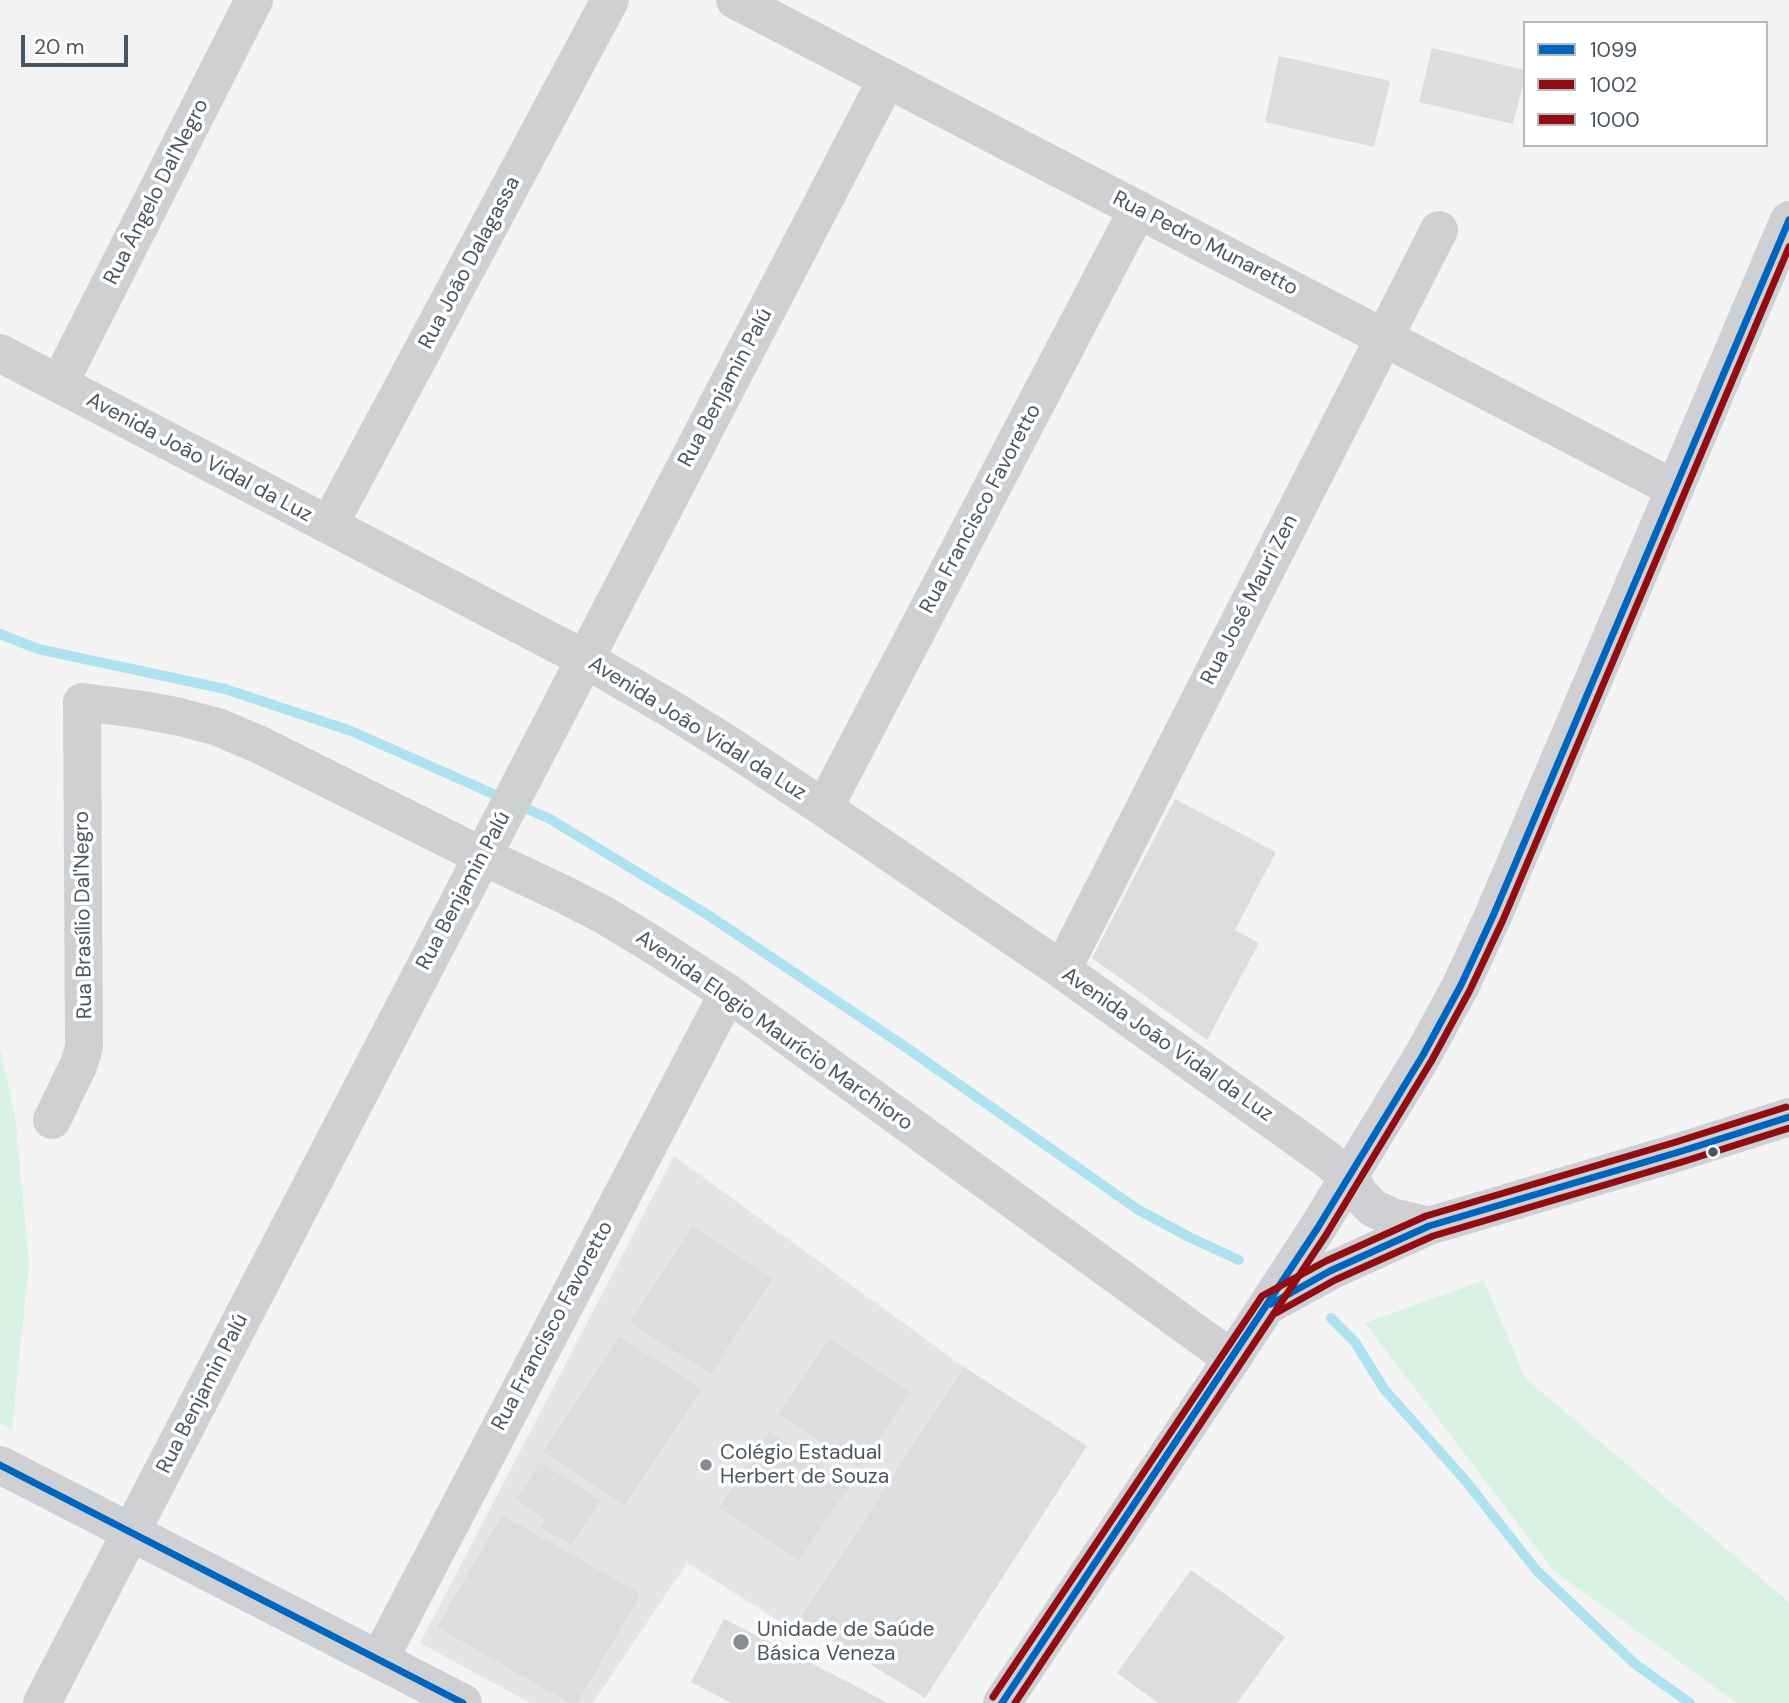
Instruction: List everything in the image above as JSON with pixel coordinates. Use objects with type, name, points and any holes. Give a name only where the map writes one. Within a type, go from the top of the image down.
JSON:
[{"type":"main road","points":[[1002,1703],[1233,1359],[1350,1177],[1423,1055],[1461,985],[1493,916],[1789,220]]},
{"type":"main road","points":[[1268,1305],[1330,1272],[1429,1226],[1789,1117]]},
{"type":"main road","points":[[1350,1177],[1359,1194],[1373,1208],[1392,1217],[1429,1226]]},
{"type":"main road","points":[[0,1465],[463,1703]]},
{"type":"street","name":"Rua Ângelo Dal'Negro","points":[[59,384],[254,0]]},
{"type":"street","name":"Rua João Dalagassa","points":[[329,526],[610,0]]},
{"type":"street","name":"Rua Pedro Munaretto","points":[[735,0],[1675,489]]},
{"type":"street","name":"Rua Benjamin Palú","points":[[42,1703],[887,79]]},
{"type":"street","name":"Rua Francisco Favoretto","points":[[824,808],[1138,209]]},
{"type":"street","name":"Rua José Mauri Zen","points":[[1062,970],[1439,230]]},
{"type":"street","name":"Avenida João Vidal da Luz","points":[[0,353],[585,659],[671,709],[824,808],[1062,970],[1350,1177]]},
{"type":"street","name":"Avenida Elogio Maurício Marchioro","points":[[82,702],[168,714],[218,727],[489,843],[565,895],[604,915],[727,993],[1233,1359]]},
{"type":"street","name":"Rua Brasílio Dal'Negro","points":[[52,1120],[79,1064],[84,1047],[82,702]]},
{"type":"street","name":"Rua Francisco Favoretto","points":[[379,1660],[727,993]]},
{"type":"shaded area","name":"Colégio Estadual Herbert de Souza","points":[[674,1156],[964,1367],[793,1630],[687,1563],[593,1703],[530,1703],[420,1643]]},
{"type":"green space","points":[[0,1048],[15,1116],[29,1263],[12,1430],[0,1423]]},
{"type":"green space","points":[[1484,1280],[1525,1378],[1789,1602],[1789,1703],[1737,1703],[1554,1571],[1365,1323]]},
{"type":"building","points":[[1432,48],[1523,70],[1523,85],[1513,124],[1419,102]]},
{"type":"building","points":[[1279,56],[1390,81],[1374,147],[1265,122]]},
{"type":"building","points":[[1175,799],[1276,852],[1235,930],[1259,943],[1207,1040],[1092,958]]},
{"type":"building","points":[[692,1226],[773,1278],[711,1374],[630,1323]]},
{"type":"building","points":[[619,1336],[701,1389],[625,1505],[543,1452]]},
{"type":"building","points":[[829,1339],[910,1391],[860,1467],[779,1415]]},
{"type":"building","points":[[964,1367],[1087,1446],[925,1698],[799,1620]]},
{"type":"building","points":[[769,1432],[850,1485],[799,1561],[719,1508]]},
{"type":"building","points":[[540,1462],[600,1500],[571,1545],[541,1527],[546,1519],[516,1499]]},
{"type":"building","points":[[502,1515],[641,1594],[577,1703],[569,1703],[437,1627]]},
{"type":"building","points":[[1191,1570],[1285,1637],[1237,1703],[1158,1703],[1117,1673]]},
{"type":"building","name":"Unidade de Saúde Básica Veneza","points":[[724,1619],[888,1703],[731,1703],[691,1682]]},
{"type":"waterway","points":[[0,634],[38,649],[225,689],[351,731],[550,819],[708,915],[901,1044],[1137,1209],[1239,1260]]},
{"type":"waterway","points":[[1331,1318],[1355,1342],[1384,1389],[1465,1480],[1537,1571],[1635,1664],[1690,1703]]},
{"type":"transit line","name":"1099","points":[[1002,1703],[1317,1229],[1423,1055],[1461,985],[1493,916],[1789,220]]},
{"type":"transit line","name":"1002","points":[[1015,1703],[1326,1235],[1432,1060],[1470,990],[1503,920],[1789,247]]},
{"type":"transit line","name":"1000","points":[[993,1697],[1262,1296],[1326,1261],[1426,1216],[1786,1107]]},
{"type":"transit line","name":"1099","points":[[1271,1304],[1330,1271],[1429,1226],[1789,1117]]},
{"type":"transit line","name":"1002","points":[[1276,1313],[1335,1280],[1433,1236],[1789,1128]]},
{"type":"transit line","name":"1099","points":[[0,1465],[463,1703]]},
{"type":"place","name":"Colégio Estadual Herbert de Souza","points":[[706,1465]]},
{"type":"place","name":"Unidade de Saúde Básica Veneza","points":[[741,1642]]}]
